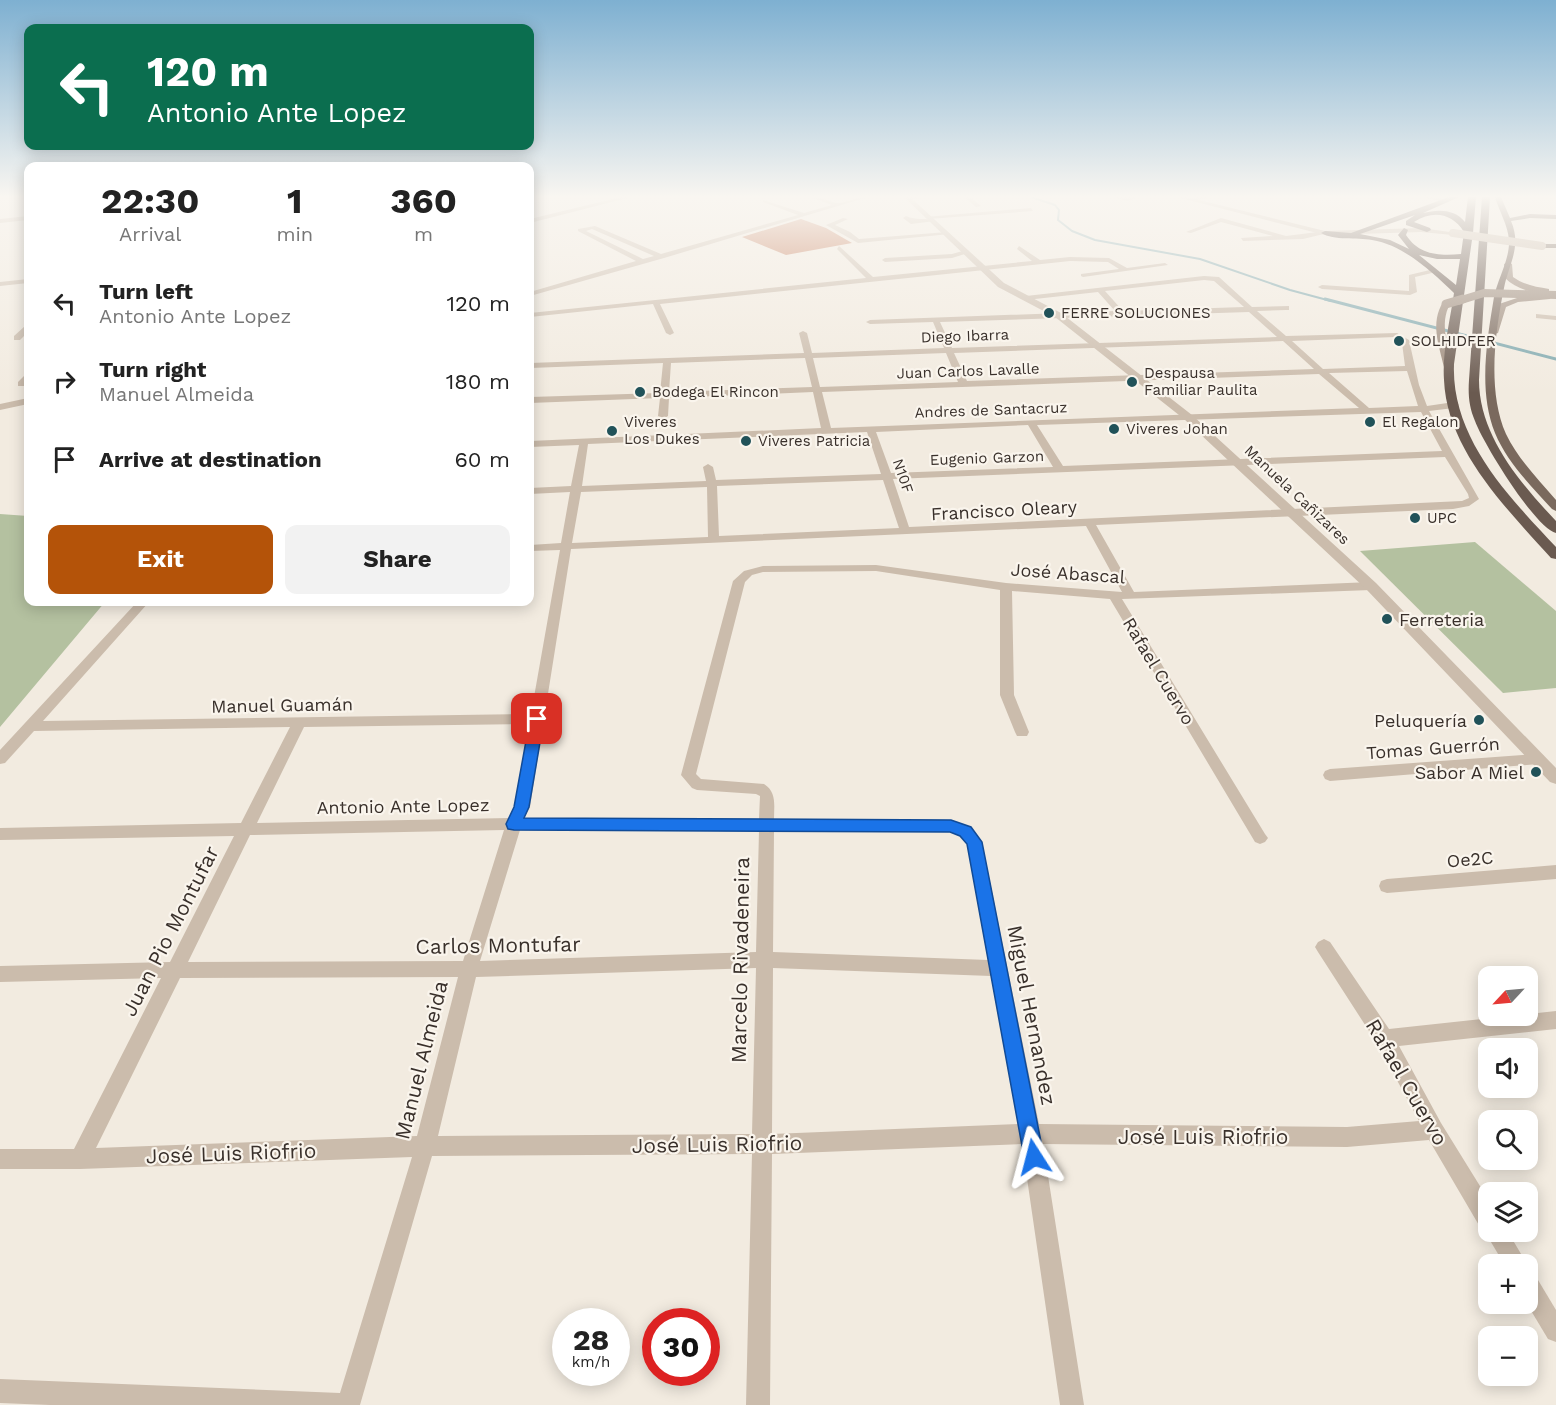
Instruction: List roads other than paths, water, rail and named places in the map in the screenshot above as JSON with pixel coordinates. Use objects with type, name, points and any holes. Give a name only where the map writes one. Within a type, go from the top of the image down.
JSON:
[{"type":"highway","points":[[1422,263],[1459,295]]},
{"type":"highway","points":[[1463,263],[1449,368],[1449,384],[1454,405],[1466,437],[1486,473],[1556,555]]},
{"type":"highway","points":[[1481,263],[1476,338],[1475,403],[1498,454],[1528,497],[1556,529]]},
{"type":"main road","points":[[1508,264],[1509,278],[1514,282],[1556,295]]},
{"type":"main road","points":[[1508,264],[1500,285],[1493,340],[1492,393],[1497,422],[1514,456],[1556,507]]},
{"type":"main road","points":[[1449,368],[1439,322],[1440,312],[1446,304],[1459,295],[1493,293],[1556,295]]},
{"type":"main road","points":[[1493,340],[1502,306],[1531,297],[1556,295]]},
{"type":"street","points":[[534,293],[641,263]]},
{"type":"street","points":[[854,263],[871,279]]},
{"type":"street","name":"Manuela Cañizares","points":[[978,263],[1001,285],[1058,315],[1188,417],[1371,586],[1556,778]]},
{"type":"street","points":[[534,315],[1032,263]]},
{"type":"street","points":[[1110,263],[1126,270]]},
{"type":"street","points":[[1083,275],[1165,265]]},
{"type":"street","points":[[1322,286],[1405,294],[1413,292],[1411,276],[1434,271]]},
{"type":"street","points":[[1026,298],[1211,278],[1219,280],[1367,411]]},
{"type":"street","points":[[0,284],[24,281]]},
{"type":"street","points":[[1100,290],[1120,313]]},
{"type":"street","points":[[655,301],[670,333]]},
{"type":"street","points":[[870,322],[1286,308]]},
{"type":"street","points":[[1539,316],[1556,318]]},
{"type":"street","points":[[935,319],[964,385]]},
{"type":"street","points":[[17,338],[24,332]]},
{"type":"street","points":[[803,333],[827,432]]},
{"type":"street","name":"Diego Ibarra","points":[[534,365],[1395,335],[1402,337],[1406,342],[1408,368]]},
{"type":"street","points":[[663,416],[667,359]]},
{"type":"street","points":[[1408,368],[1422,409],[1446,454]]},
{"type":"street","name":"Juan Carlos Lavalle","points":[[534,400],[1408,368]]},
{"type":"street","points":[[0,407],[24,402]]},
{"type":"street","name":"Andres de Santacruz","points":[[534,444],[1422,409],[1454,405]]},
{"type":"street","points":[[1031,423],[1060,470]]},
{"type":"street","name":"N10F","points":[[871,430],[889,477],[905,531]]},
{"type":"street","name":"Manuel Almeida","points":[[348,1405],[425,1146],[469,969],[514,824],[522,807],[584,441]]},
{"type":"street","name":"Eugenio Garzon","points":[[534,491],[1446,454]]},
{"type":"street","name":"Francisco Oleary","points":[[534,548],[1458,506],[1471,502],[1473,494],[1446,454]]},
{"type":"street","points":[[708,467],[712,484],[714,538]]},
{"type":"street","points":[[1089,522],[1123,586],[1131,596]]},
{"type":"street","name":"José Abascal","points":[[763,569],[876,568],[1006,587],[1114,596],[1371,586]]},
{"type":"street","name":"Marcelo Rivadeneira","points":[[758,1405],[767,796],[759,788],[697,784],[688,775],[739,581],[748,573],[763,569]]},
{"type":"street","points":[[1006,587],[1007,695],[1022,732]]},
{"type":"street","name":"Rafael Cuervo","points":[[1114,596],[1260,838]]},
{"type":"street","points":[[0,759],[139,606]]},
{"type":"street","name":"Manuel Guamán","points":[[28,726],[537,719]]},
{"type":"street","name":"Juan Pio Montufar","points":[[80,1159],[299,723]]},
{"type":"street","name":"Tomas Guerrón","points":[[1330,775],[1538,759]]},
{"type":"street","name":"Antonio Ante Lopez","points":[[0,834],[514,824],[951,826]]},
{"type":"street","name":"Miguel Hernandez","points":[[951,826],[965,831],[975,842],[1031,1134],[1072,1405]]},
{"type":"street","name":"Oe2C","points":[[1387,886],[1556,872]]},
{"type":"street","name":"Rafael Cuervo","points":[[1324,947],[1385,1039],[1434,1130],[1478,1203]]},
{"type":"street","name":"Carlos Montufar","points":[[0,974],[174,970],[469,969],[764,960],[998,968]]},
{"type":"street","points":[[1385,1039],[1556,1020]]},
{"type":"street","name":"José Luis Riofrio","points":[[0,1159],[80,1159],[425,1146],[761,1144],[1031,1134],[1347,1137],[1434,1130]]},
{"type":"street","points":[[1538,1301],[1556,1331]]},
{"type":"street","points":[[0,1391],[342,1405]]},
{"type":"waterway","points":[[1210,263],[1290,290],[1331,301]]},
{"type":"waterway","points":[[1325,299],[1556,359]]},
{"type":"place","name":"FERRE SOLUCIONES","points":[[1049,313]]},
{"type":"place","name":"SOLHIDFER","points":[[1399,341]]},
{"type":"place","name":"Despausa Familiar Paulita","points":[[1132,382]]},
{"type":"place","name":"Bodega El Rincon","points":[[640,392]]},
{"type":"place","name":"El Regalon","points":[[1370,422]]},
{"type":"place","name":"Viveres Johan","points":[[1114,429]]},
{"type":"place","name":"Viveres Los Dukes","points":[[612,431]]},
{"type":"place","name":"Viveres Patricia","points":[[746,441]]},
{"type":"place","name":"UPC","points":[[1415,518]]},
{"type":"place","name":"Ferreteria","points":[[1387,619]]},
{"type":"place","name":"Peluquería","points":[[1479,720]]},
{"type":"place","name":"Sabor A Miel","points":[[1536,772]]}]
